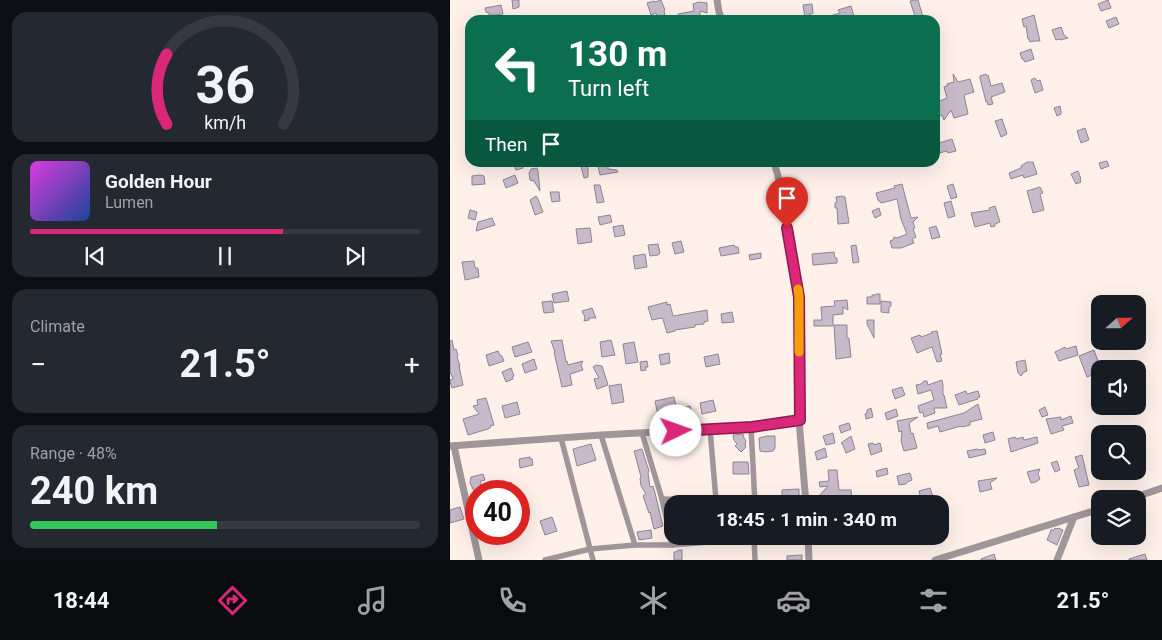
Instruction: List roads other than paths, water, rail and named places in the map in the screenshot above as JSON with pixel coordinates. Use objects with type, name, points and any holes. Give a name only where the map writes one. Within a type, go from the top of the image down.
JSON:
[{"type":"street","points":[[717,0],[720,15]]},
{"type":"street","points":[[775,167],[799,297],[800,420],[805,495]]},
{"type":"street","points":[[479,560],[452,446],[601,435],[752,427],[800,420]]},
{"type":"street","points":[[752,427],[755,495]]},
{"type":"street","points":[[710,429],[716,495]]},
{"type":"street","points":[[642,433],[664,508]]},
{"type":"street","points":[[601,435],[635,545]]},
{"type":"street","points":[[561,438],[592,560]]},
{"type":"street","points":[[1146,494],[1162,488]]},
{"type":"street","points":[[935,560],[1091,512]]},
{"type":"street","points":[[1057,560],[1074,517]]},
{"type":"street","points":[[545,560],[590,549],[635,545],[664,545]]},
{"type":"street","points":[[754,545],[755,560]]},
{"type":"street","points":[[808,545],[809,560]]}]
